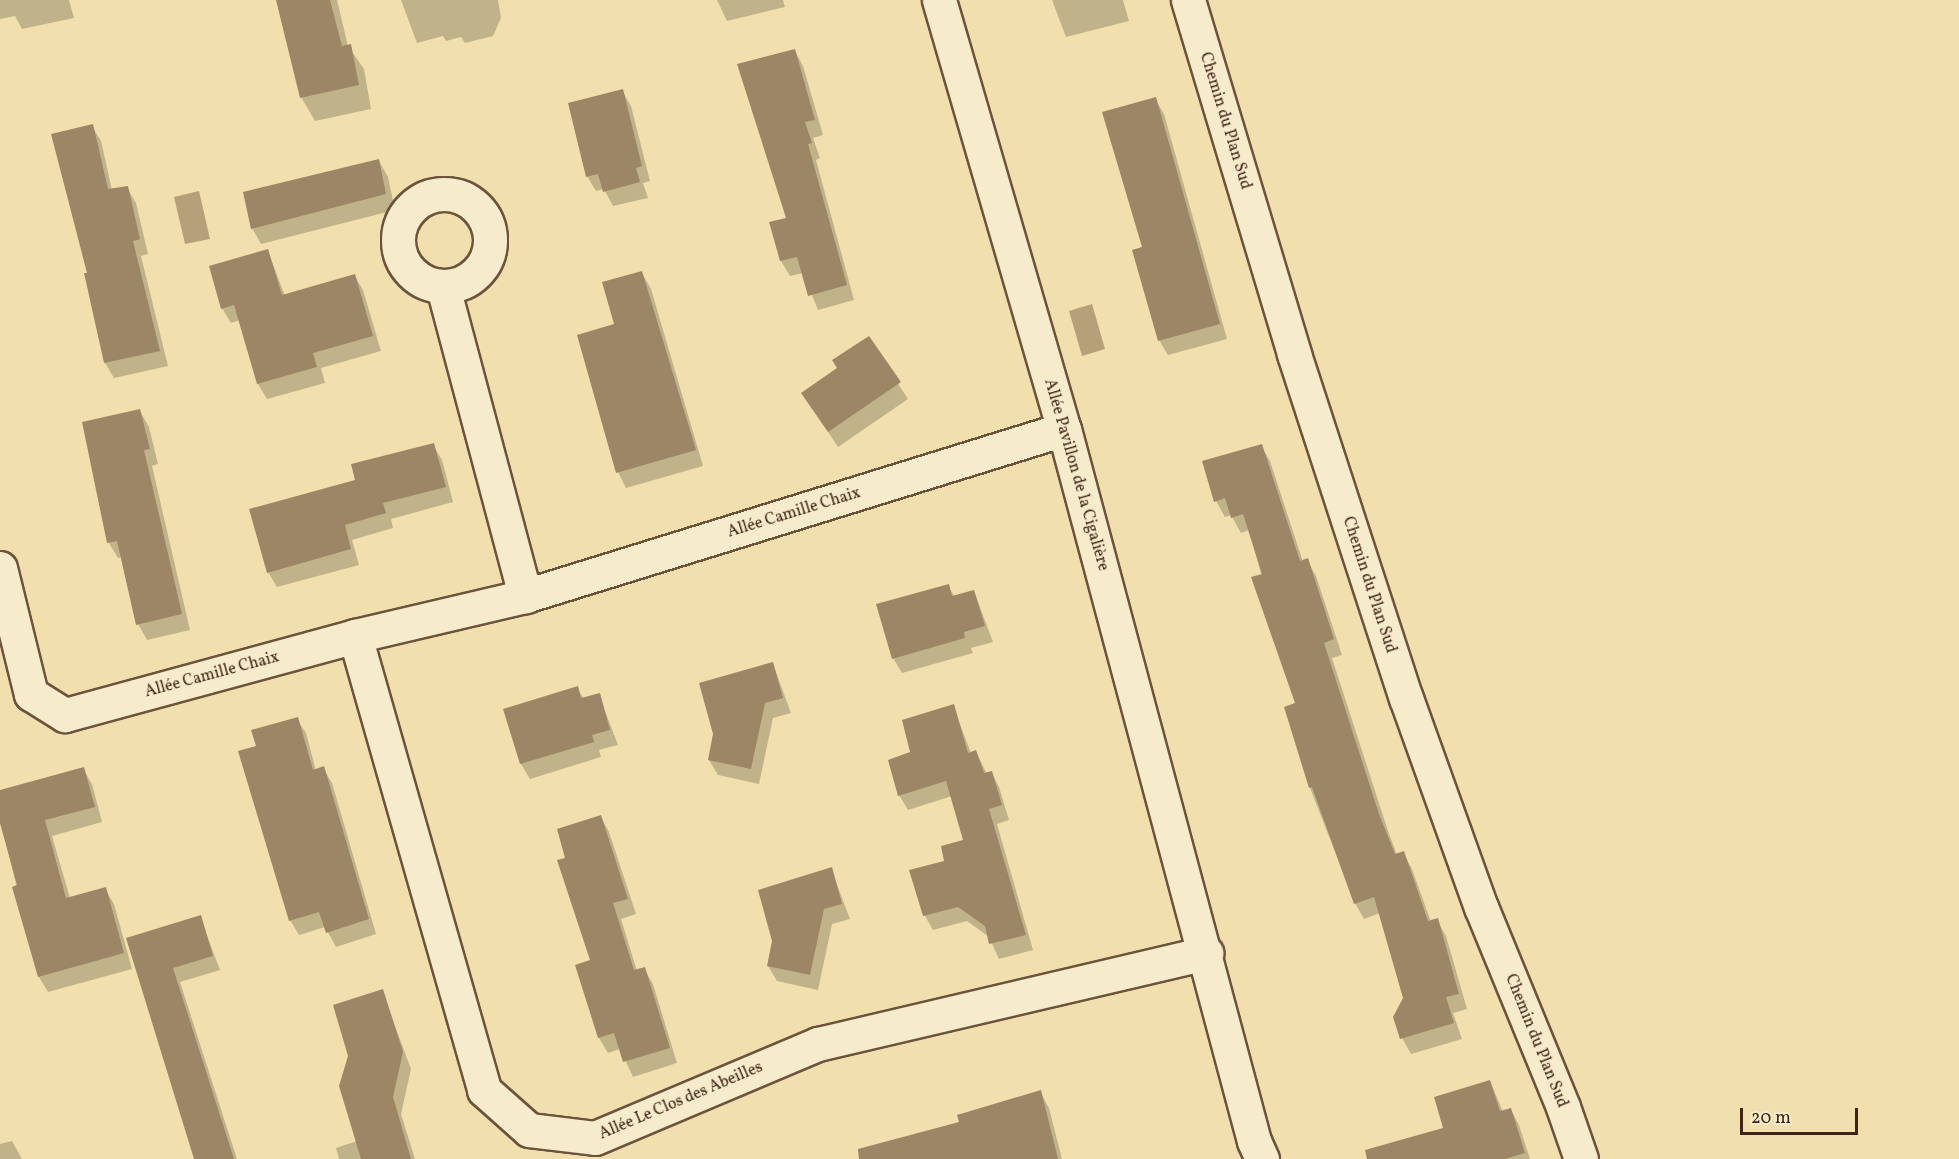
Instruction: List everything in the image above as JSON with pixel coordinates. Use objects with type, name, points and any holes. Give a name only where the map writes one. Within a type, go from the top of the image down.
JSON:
[{"type":"street","name":"Allée Pavillon de la Cigalière","points":[[939,0],[1064,429],[1206,953],[1254,1141],[1262,1159]]},
{"type":"street","name":"Chemin du Plan Sud","points":[[1188,0],[1294,354],[1406,698],[1481,907],[1563,1107],[1581,1159]]},
{"type":"street","points":[[443,287],[525,596]]},
{"type":"street","name":"Allée Camille Chaix","points":[[0,568],[31,694],[65,716],[355,636],[525,596],[1064,429]]},
{"type":"street","name":"Allée Le Clos des Abeilles","points":[[355,636],[484,1090],[528,1130],[595,1138],[818,1044],[1206,953]]},
{"type":"shaded area","points":[[199,191],[210,239],[185,244],[174,197]]},
{"type":"shaded area","points":[[1092,304],[1105,349],[1082,356],[1069,311]]},
{"type":"building","points":[[276,0],[330,0],[342,46],[351,44],[359,85],[300,98]]},
{"type":"building","points":[[795,49],[815,120],[805,122],[812,143],[808,144],[847,285],[808,296],[797,257],[780,261],[769,222],[786,218],[737,64]]},
{"type":"building","points":[[623,89],[642,166],[636,168],[640,182],[603,192],[598,174],[586,177],[568,103]]},
{"type":"building","points":[[1156,97],[1220,324],[1158,341],[1132,250],[1142,247],[1102,112]]},
{"type":"building","points":[[93,124],[108,189],[128,186],[140,239],[133,241],[160,351],[104,363],[84,273],[87,273],[51,134]]},
{"type":"building","points":[[379,159],[386,194],[251,229],[243,192]]},
{"type":"building","points":[[268,249],[282,295],[355,274],[373,336],[313,353],[317,367],[257,384],[234,305],[221,309],[209,266]]},
{"type":"building","points":[[642,271],[696,450],[616,473],[577,335],[614,324],[602,282]]},
{"type":"building","points":[[869,336],[901,382],[828,432],[801,393],[837,368],[832,360]]},
{"type":"building","points":[[140,409],[150,449],[144,450],[182,614],[136,625],[117,541],[107,543],[82,422]]},
{"type":"building","points":[[434,443],[446,487],[383,503],[386,513],[345,525],[351,549],[267,573],[249,509],[355,480],[351,464]]},
{"type":"building","points":[[1262,444],[1300,561],[1308,558],[1334,639],[1324,643],[1379,814],[1395,854],[1404,851],[1428,921],[1438,918],[1459,994],[1446,997],[1454,1023],[1400,1039],[1393,1017],[1403,998],[1374,897],[1354,904],[1312,787],[1309,788],[1284,707],[1295,703],[1251,577],[1262,574],[1243,514],[1231,518],[1225,498],[1214,502],[1202,461]]},
{"type":"building","points":[[949,584],[952,596],[974,590],[985,626],[964,632],[965,638],[892,659],[876,604]]},
{"type":"building","points":[[773,662],[783,698],[765,703],[751,769],[708,760],[713,734],[699,683]]},
{"type":"building","points":[[578,686],[581,698],[600,693],[610,730],[592,735],[594,742],[520,764],[503,709]]},
{"type":"building","points":[[954,704],[968,753],[976,750],[984,773],[992,771],[1002,805],[989,809],[1026,935],[989,944],[985,926],[958,907],[923,916],[909,870],[944,861],[941,846],[963,840],[946,781],[898,796],[888,760],[910,752],[902,720]]},
{"type":"building","points":[[298,717],[313,770],[324,766],[369,919],[326,933],[319,912],[289,921],[238,751],[256,746],[251,730]]},
{"type":"building","points":[[84,767],[95,807],[45,820],[66,898],[106,887],[124,953],[38,977],[12,887],[17,885],[0,823],[0,790]]},
{"type":"building","points":[[601,815],[628,899],[613,903],[634,970],[645,967],[670,1048],[623,1062],[614,1033],[598,1038],[575,965],[590,960],[557,860],[565,858],[557,829]]},
{"type":"building","points":[[832,867],[842,904],[824,909],[810,975],[767,966],[772,941],[758,890]]},
{"type":"building","points":[[201,915],[213,956],[173,968],[234,1159],[194,1159],[126,938]]},
{"type":"building","points":[[383,989],[403,1052],[393,1097],[411,1159],[361,1159],[339,1086],[348,1056],[333,1005]]},
{"type":"building","points":[[1490,1080],[1500,1111],[1511,1108],[1525,1153],[1505,1159],[1367,1159],[1365,1150],[1443,1128],[1434,1097]]},
{"type":"building","points":[[1041,1090],[1058,1159],[859,1159],[858,1149],[959,1122],[957,1115]]}]
